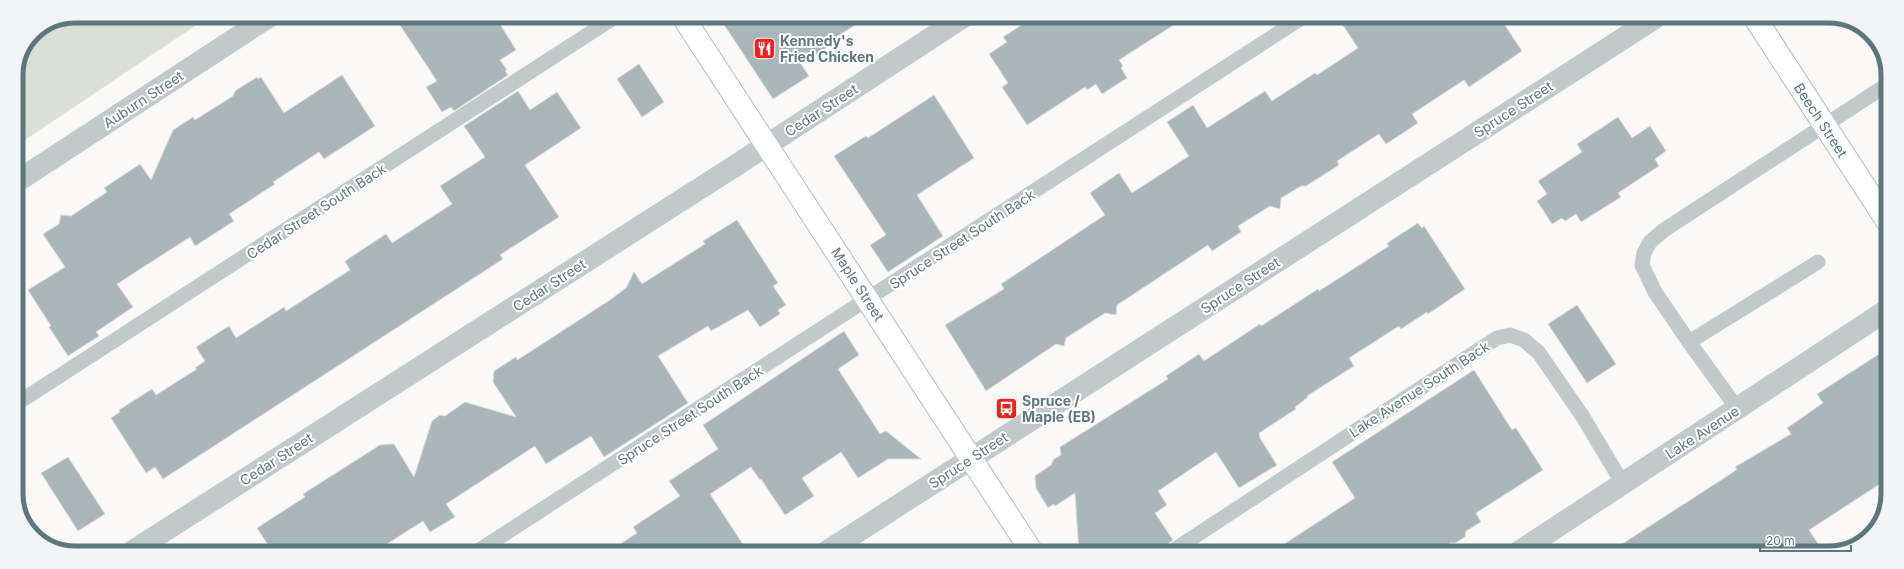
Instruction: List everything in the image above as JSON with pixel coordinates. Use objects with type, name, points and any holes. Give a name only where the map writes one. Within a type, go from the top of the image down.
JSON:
[{"type":"main road","name":"Maple Street","points":[[687,23],[1028,546]]},
{"type":"main road","name":"Beech Street","points":[[1758,23],[1881,213]]},
{"type":"street","name":"Auburn Street","points":[[23,177],[259,23]]},
{"type":"street","name":"Cedar Street","points":[[141,546],[954,23]]},
{"type":"street","name":"Spruce Street","points":[[835,546],[1647,23]]},
{"type":"street","name":"Lake Avenue","points":[[1528,546],[1881,314]]},
{"type":"lane","name":"Cedar Street South Back","points":[[23,399],[606,23]]},
{"type":"lane","name":"Spruce Street South Back","points":[[486,546],[1294,23]]},
{"type":"lane","points":[[1737,408],[1655,292],[1642,265],[1644,253],[1650,242],[1664,230],[1881,89]]},
{"type":"lane","points":[[1689,342],[1818,262]]},
{"type":"lane","name":"Lake Avenue South Back","points":[[1181,546],[1497,338],[1510,335],[1524,340],[1539,352],[1583,417],[1623,484]]},
{"type":"shaded area","points":[[75,23],[200,23],[23,141],[24,65],[32,46],[38,38],[46,32],[55,27]]},
{"type":"building","points":[[399,23],[499,23],[516,50],[500,60],[507,70],[505,71],[508,75],[454,111],[451,107],[442,112],[426,87],[437,81]]},
{"type":"building","name":"Kennedy's Fried Chicken","points":[[723,23],[859,23],[829,41],[832,44],[801,64],[809,76],[773,99]]},
{"type":"building","points":[[1025,23],[1177,23],[1119,60],[1123,66],[1121,68],[1127,78],[1102,94],[1096,84],[1087,90],[1085,87],[1027,125],[1002,87],[1008,83],[989,54],[1007,42],[1003,37]]},
{"type":"building","points":[[1341,23],[1503,23],[1522,51],[1469,87],[1464,80],[1412,114],[1418,123],[1386,144],[1379,134],[1337,161],[1339,165],[1306,186],[1301,186],[1281,198],[1280,209],[1270,206],[1238,226],[1241,232],[1212,251],[1208,245],[1117,305],[1116,315],[1105,313],[1066,338],[1064,346],[1056,344],[986,391],[945,325],[1004,289],[1001,284],[1105,215],[1090,193],[1119,173],[1132,193],[1189,156],[1167,122],[1193,105],[1207,128],[1265,91],[1272,101],[1315,73],[1317,75],[1358,48]]},
{"type":"building","points":[[639,64],[664,102],[642,117],[617,79]]},
{"type":"building","points":[[342,75],[375,126],[324,159],[319,152],[273,182],[275,184],[229,214],[234,221],[195,246],[190,237],[117,284],[133,307],[96,332],[99,336],[68,356],[49,327],[51,326],[28,290],[65,267],[43,234],[59,224],[61,215],[71,216],[107,192],[104,188],[140,164],[151,180],[173,130],[193,117],[195,120],[233,96],[235,91],[257,77],[258,79],[261,77],[284,113]]},
{"type":"building","points":[[518,91],[530,110],[557,92],[581,128],[525,165],[559,217],[500,255],[503,259],[163,479],[155,467],[146,473],[111,418],[120,412],[119,410],[152,389],[156,395],[197,369],[195,368],[205,361],[196,347],[229,326],[236,338],[284,307],[286,311],[350,270],[345,261],[386,234],[392,243],[452,204],[440,186],[485,157],[464,126]]},
{"type":"building","points":[[934,95],[974,158],[917,195],[943,236],[888,272],[870,245],[886,235],[834,156],[866,136],[868,138]]},
{"type":"building","points":[[1618,117],[1632,138],[1650,126],[1666,151],[1655,159],[1659,166],[1618,193],[1621,197],[1581,222],[1576,214],[1565,221],[1562,218],[1552,224],[1537,201],[1547,194],[1538,181],[1582,152],[1577,144]]},
{"type":"building","points":[[737,220],[778,283],[773,286],[786,305],[778,310],[780,314],[760,327],[748,310],[711,331],[708,326],[658,356],[688,403],[604,457],[591,436],[546,464],[535,446],[446,504],[455,517],[430,532],[423,521],[384,546],[269,546],[257,528],[305,497],[303,494],[380,445],[394,444],[414,477],[432,421],[440,415],[445,416],[465,402],[516,417],[493,382],[494,371],[516,357],[517,360],[519,359],[610,300],[626,288],[634,272],[642,284],[705,244],[703,241]]},
{"type":"building","points":[[1418,223],[1422,228],[1424,226],[1465,289],[1428,314],[1427,312],[1401,329],[1399,326],[1349,358],[1354,366],[1307,396],[1308,397],[1295,407],[1296,409],[1259,433],[1260,438],[1277,465],[1239,488],[1216,452],[1158,491],[1167,505],[1155,513],[1173,540],[1166,546],[1079,546],[1075,493],[1055,506],[1054,504],[1048,508],[1036,488],[1035,476],[1051,465],[1054,459],[1061,455],[1060,447],[1168,379],[1166,376],[1199,354],[1204,361],[1260,324],[1261,326],[1318,289],[1319,291],[1389,246],[1387,243]]},
{"type":"building","points":[[1577,305],[1616,364],[1587,383],[1548,324]]},
{"type":"building","points":[[844,331],[859,355],[838,369],[880,434],[886,431],[921,459],[888,459],[858,478],[841,452],[802,478],[814,496],[785,515],[761,479],[760,480],[751,467],[710,494],[744,546],[617,546],[637,533],[633,527],[680,496],[669,481],[718,449],[703,425]]},
{"type":"building","points":[[1881,353],[1881,483],[1809,530],[1819,546],[1619,546],[1732,473],[1737,469],[1735,467],[1791,434],[1787,428],[1823,403],[1817,394]]},
{"type":"building","points":[[1474,370],[1512,430],[1516,428],[1543,470],[1476,513],[1481,522],[1466,531],[1465,537],[1455,543],[1450,543],[1445,546],[1281,546],[1355,498],[1332,462]]},
{"type":"building","points":[[68,457],[105,514],[78,531],[41,473]]},
{"type":"place","name":"Kennedy's Fried Chicken","points":[[765,48]]},
{"type":"place","name":"Spruce / Maple (EB)","points":[[1006,408]]}]
